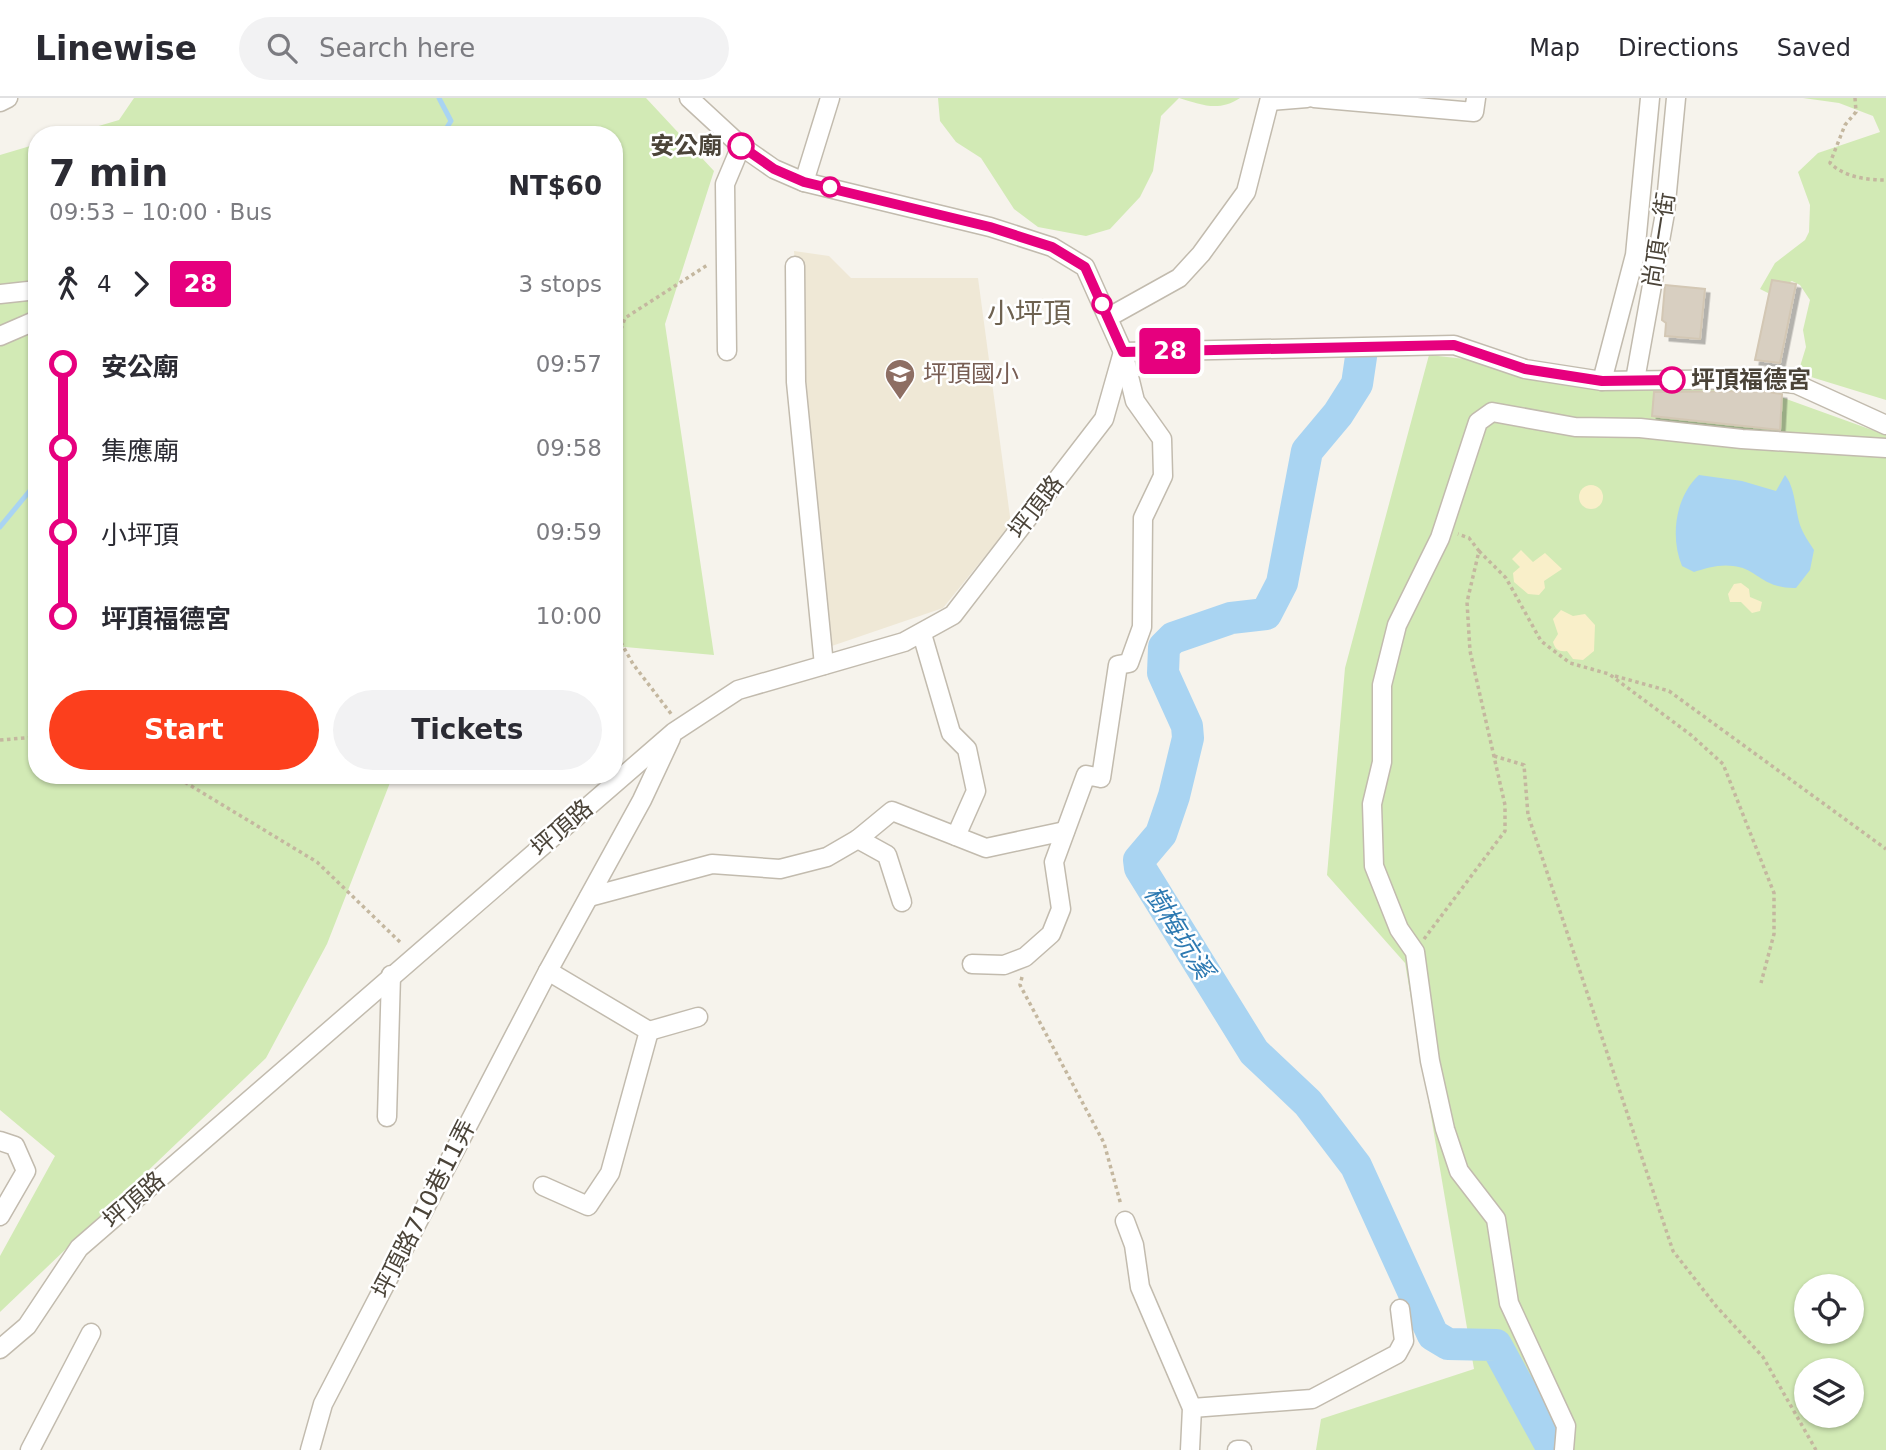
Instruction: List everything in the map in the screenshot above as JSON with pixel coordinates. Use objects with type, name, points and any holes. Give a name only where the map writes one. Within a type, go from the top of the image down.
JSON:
[{"type":"street","points":[[0,102],[8,98]]},
{"type":"street","points":[[689,98],[741,146],[774,169],[804,182],[990,227],[1052,247],[1085,267],[1123,352],[1135,401],[1162,439],[1163,476],[1143,518],[1142,627],[1129,663],[1118,665],[1101,778],[1086,775],[1054,862],[1061,909],[1051,934],[1025,957],[1004,965],[972,964]]},
{"type":"street","points":[[804,182],[830,98]]},
{"type":"street","points":[[1109,317],[1179,278],[1201,254],[1246,192],[1270,99],[1307,98]]},
{"type":"street","points":[[1314,98],[1474,113],[1476,98]]},
{"type":"street","points":[[1602,381],[1635,255],[1650,98]]},
{"type":"street","name":"尚頂一街","points":[[1635,380],[1665,213],[1676,98]]},
{"type":"street","points":[[727,351],[725,184],[741,146]]},
{"type":"street","points":[[796,266],[796,383],[824,665]]},
{"type":"street","points":[[0,293],[28,291]]},
{"type":"street","points":[[0,336],[28,324]]},
{"type":"street","points":[[1123,352],[1454,345],[1525,369],[1602,381],[1750,379],[1796,384],[1886,425]]},
{"type":"street","name":"坪頂路","points":[[623,775],[678,730],[738,691],[922,634],[953,615],[1104,419],[1123,352]]},
{"type":"street","points":[[1564,1450],[1566,1426],[1508,1303],[1496,1219],[1459,1171],[1445,1129],[1430,1061],[1415,952],[1399,929],[1374,866],[1372,804],[1382,762],[1382,685],[1397,625],[1440,538],[1478,422],[1492,412],[1575,427],[1640,428],[1742,439],[1886,449]]},
{"type":"street","points":[[922,634],[951,733],[967,749],[975,791],[956,836]]},
{"type":"street","name":"坪頂路710巷11弄","points":[[310,1450],[323,1404],[548,971],[678,730]]},
{"type":"street","points":[[629,770],[642,800]]},
{"type":"street","name":"坪頂路","points":[[0,1349],[27,1326],[79,1248],[613,784]]},
{"type":"street","points":[[589,897],[712,864],[780,869],[827,857],[858,839],[892,811],[986,848],[1065,831]]},
{"type":"street","points":[[858,839],[887,855],[902,902]]},
{"type":"street","points":[[548,971],[649,1031],[698,1017]]},
{"type":"street","points":[[387,1118],[391,975]]},
{"type":"street","points":[[543,1186],[588,1206],[610,1173],[649,1031]]},
{"type":"street","points":[[0,1141],[15,1146],[26,1171],[0,1216]]},
{"type":"street","points":[[1125,1221],[1135,1245],[1140,1287],[1192,1408],[1190,1450]]},
{"type":"street","points":[[1192,1408],[1312,1399],[1397,1354],[1404,1341],[1399,1309]]},
{"type":"street","points":[[30,1450],[91,1333]]},
{"type":"path","points":[[1855,98],[1856,112],[1845,125],[1830,163],[1838,172],[1869,180],[1886,180]]},
{"type":"path","points":[[623,323],[625,318],[726,254]]},
{"type":"path","points":[[1440,538],[1458,534],[1469,538],[1506,578],[1541,641],[1570,663],[1669,691],[1886,849]]},
{"type":"path","points":[[1415,952],[1505,831],[1505,805],[1470,651],[1467,601],[1479,551]]},
{"type":"path","points":[[623,646],[678,730]]},
{"type":"path","points":[[1609,674],[1691,734],[1723,764],[1773,893],[1774,934],[1761,984]]},
{"type":"path","points":[[0,740],[28,738]]},
{"type":"path","points":[[1494,755],[1524,765],[1528,815],[1673,1251],[1716,1306],[1763,1357],[1816,1450]]},
{"type":"path","points":[[188,784],[317,862],[414,955]]},
{"type":"path","points":[[1025,957],[1020,985],[1104,1143],[1125,1221]]},
{"type":"shaded area","name":"坪頂國小","points":[[794,251],[829,256],[851,278],[978,278],[1011,524],[943,608],[823,649]]},
{"type":"green space","points":[[134,98],[646,98],[714,171],[665,324],[714,655],[623,647],[623,126],[99,126],[119,120]]},
{"type":"green space","points":[[938,98],[1179,98],[1161,116],[1153,171],[1140,197],[1110,229],[1086,236],[1038,227],[1014,209],[981,158],[956,142],[940,121]]},
{"type":"green space","points":[[1179,98],[1240,98],[1218,106]]},
{"type":"green space","points":[[1803,98],[1886,98],[1886,400],[1798,373],[1806,347],[1803,330],[1810,300],[1800,285],[1792,281],[1768,293],[1760,289],[1775,263],[1805,240],[1809,232],[1810,205],[1798,172],[1818,153],[1880,132],[1873,116],[1839,103]]},
{"type":"green space","points":[[28,147],[28,784],[389,784],[327,944],[266,1058],[0,1312],[0,1256],[55,1156],[0,1110],[0,155]]},
{"type":"green space","points":[[1429,355],[1770,393],[1886,435],[1886,1450],[1316,1450],[1321,1419],[1474,1369],[1405,963],[1327,875],[1345,668]]},
{"type":"sand","points":[[1591,485],[1599,489],[1603,497],[1599,505],[1591,509],[1583,505],[1579,497],[1583,489]]},
{"type":"sand","points":[[1521,550],[1533,562],[1545,553],[1562,569],[1544,581],[1545,588],[1539,595],[1528,594],[1514,582],[1513,573],[1520,567],[1512,559]]},
{"type":"sand","points":[[1741,583],[1749,589],[1750,597],[1762,602],[1760,611],[1752,613],[1741,602],[1730,602],[1728,594],[1734,584]]},
{"type":"sand","points":[[1561,610],[1573,616],[1585,614],[1595,625],[1594,651],[1583,660],[1573,659],[1567,651],[1558,650],[1554,645],[1558,634],[1553,619]]},
{"type":"water","points":[[1699,475],[1742,481],[1776,491],[1785,475],[1793,492],[1801,528],[1814,550],[1810,570],[1796,588],[1775,585],[1741,568],[1718,566],[1694,572],[1682,566],[1676,543],[1677,518],[1685,494]]},
{"type":"building","points":[[1772,280],[1796,284],[1780,363],[1755,360]]},
{"type":"building","points":[[1665,285],[1705,289],[1700,339],[1665,336],[1666,323],[1662,320]]},
{"type":"building","points":[[1760,391],[1782,394],[1780,430],[1652,416],[1654,392]]},
{"type":"waterway","points":[[439,98],[451,121],[448,126]]},
{"type":"waterway","name":"樹梅坑溪","points":[[1361,357],[1357,384],[1338,414],[1307,451],[1282,583],[1266,614],[1231,618],[1173,638],[1164,647],[1163,673],[1187,726],[1188,738],[1174,796],[1161,834],[1139,860],[1140,868],[1254,1052],[1308,1103],[1356,1166],[1433,1335],[1448,1344],[1496,1345],[1550,1444]]},
{"type":"waterway","points":[[0,527],[28,493]]},
{"type":"bus line","name":"28","points":[[741,146],[774,169],[804,182],[863,194],[990,227],[1052,247],[1085,267],[1123,352],[1454,345],[1525,369],[1602,381],[1672,380]]},
{"type":"place","name":"安公廟","points":[[741,146]]},
{"type":"place","name":"坪頂福德宮","points":[[1672,380]]},
{"type":"place","name":"坪頂國小","points":[[900,401]]},
{"type":"district","name":"小坪頂","points":[[1029,313]]}]
